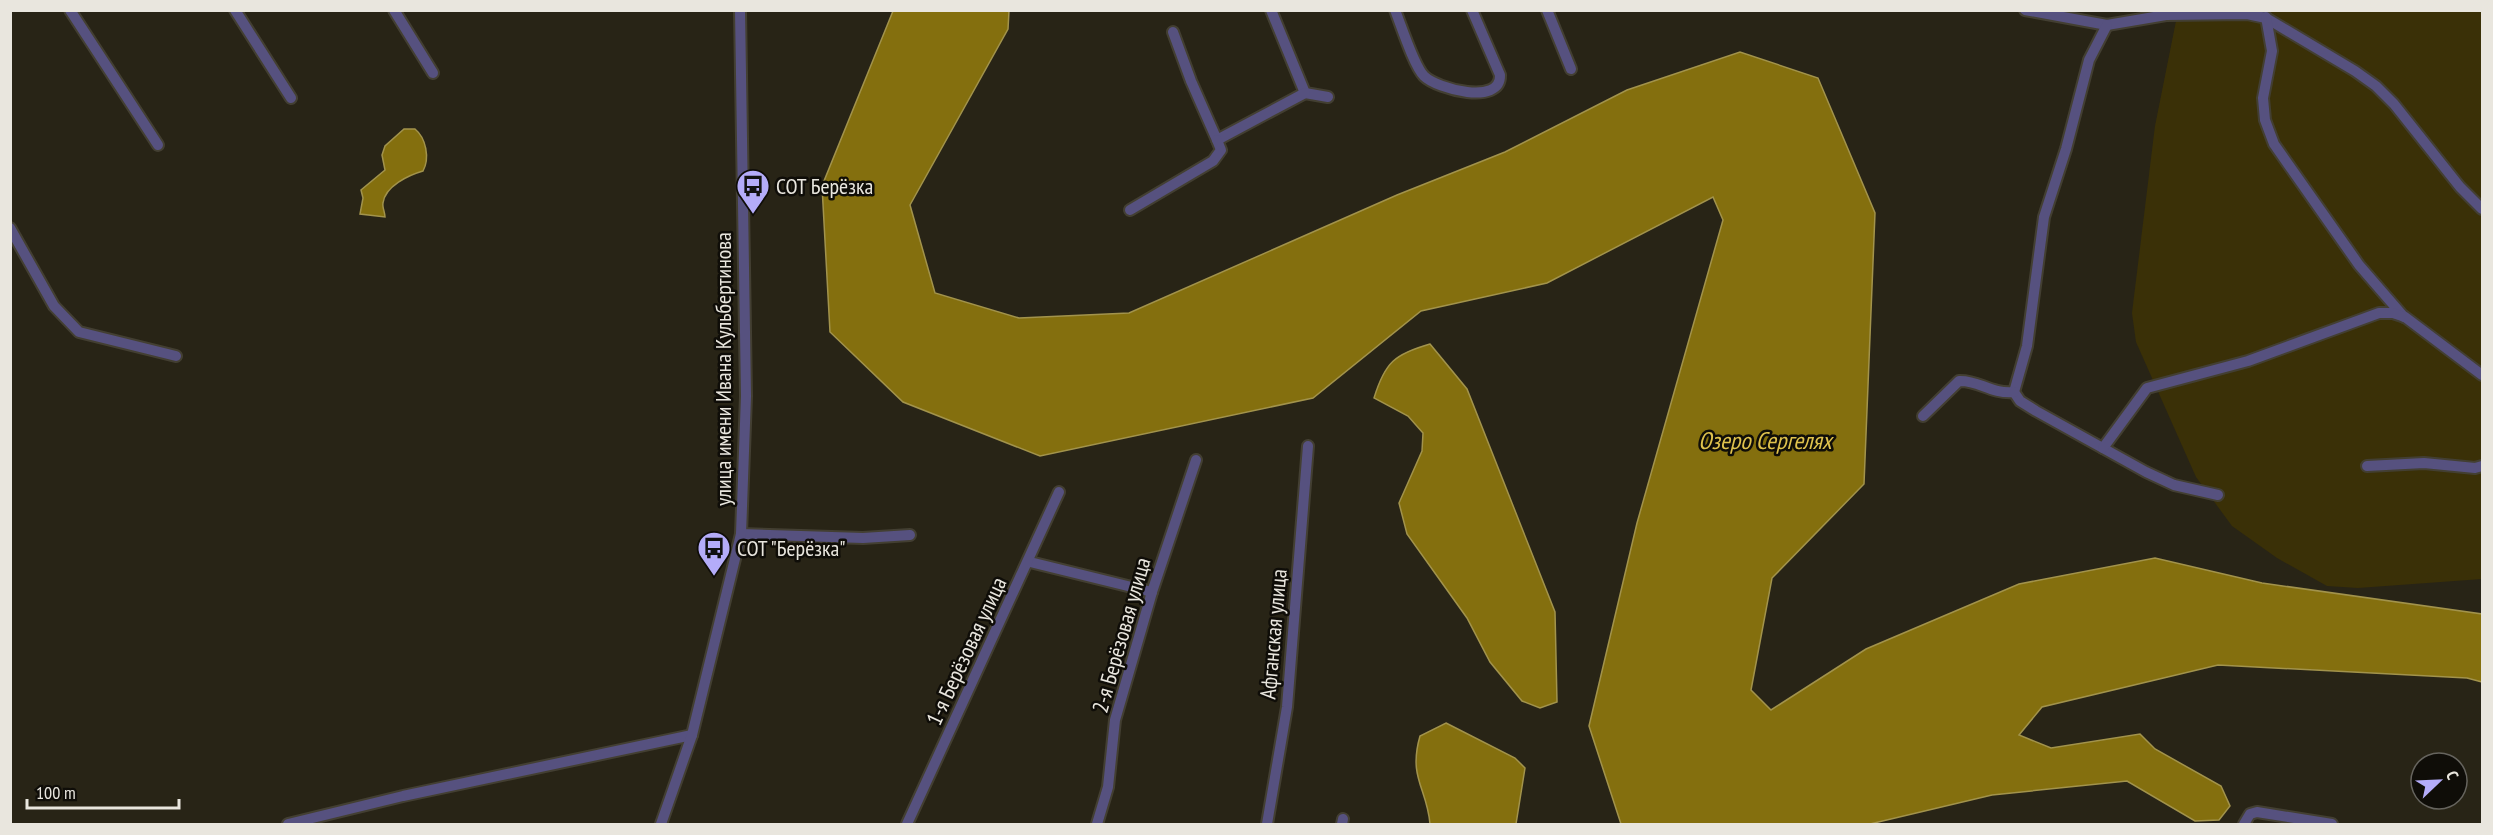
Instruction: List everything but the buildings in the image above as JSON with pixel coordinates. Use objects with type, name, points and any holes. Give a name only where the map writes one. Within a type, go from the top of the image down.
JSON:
[{"type":"street","points":[[70,10],[158,145]]},
{"type":"street","points":[[235,10],[291,98]]},
{"type":"street","points":[[394,10],[433,73]]},
{"type":"street","name":"улица имени Ивана Кульбертинова","points":[[661,825],[692,735],[741,534],[746,396],[740,10]]},
{"type":"street","points":[[1271,10],[1305,93]]},
{"type":"street","points":[[1395,10],[1423,75],[1447,87],[1478,94],[1496,87],[1500,82],[1500,75],[1472,10]]},
{"type":"street","points":[[1547,10],[1571,69]]},
{"type":"street","points":[[2025,10],[2107,24],[2166,15],[2266,14],[2376,87],[2406,119],[2460,187],[2482,209]]},
{"type":"street","points":[[2266,14],[2272,51],[2263,98],[2265,120],[2274,144],[2359,265],[2405,317],[2482,375]]},
{"type":"street","points":[[2014,392],[2027,346],[2044,217],[2089,60],[2107,24]]},
{"type":"street","points":[[1130,210],[1213,161],[1221,150],[1173,32]]},
{"type":"street","points":[[1217,140],[1305,93],[1328,97]]},
{"type":"street","points":[[10,228],[54,306],[79,332],[176,356]]},
{"type":"street","points":[[2103,448],[2147,388],[2248,361],[2379,313],[2393,313],[2405,317]]},
{"type":"street","points":[[1923,416],[1959,381],[1968,381],[1999,393],[2014,392],[2028,406],[2174,485],[2218,495]]},
{"type":"street","name":"Афганская улица","points":[[1267,825],[1287,707],[1308,446]]},
{"type":"street","name":"2-я Берёзовая улица","points":[[1097,825],[1108,787],[1115,720],[1152,592],[1196,460]]},
{"type":"street","points":[[2367,466],[2424,463],[2475,468],[2482,466]]},
{"type":"street","name":"1-я Берёзовая улица","points":[[907,825],[1030,562],[1059,492]]},
{"type":"street","points":[[741,534],[863,538],[910,535]]},
{"type":"street","points":[[1030,562],[1152,592]]},
{"type":"street","points":[[288,825],[403,796],[692,735]]},
{"type":"street","points":[[2244,825],[2250,814],[2257,812],[2332,825]]},
{"type":"shaded area","points":[[2178,11],[2482,11],[2482,579],[2358,588],[2327,586],[2277,558],[2232,526],[2196,477],[2136,342],[2132,313],[2155,126]]},
{"type":"water","name":"Озеро Сергелях","points":[[893,11],[1009,11],[1008,29],[910,205],[935,293],[1019,318],[1129,313],[1397,195],[1505,152],[1627,90],[1740,52],[1818,78],[1875,213],[1864,484],[1772,578],[1751,690],[1771,710],[1866,649],[2019,584],[2155,558],[2262,583],[2482,614],[2482,682],[2467,678],[2218,665],[2042,707],[2019,735],[2051,748],[2140,734],[2155,749],[2221,786],[2230,806],[2219,820],[2195,821],[2127,781],[1992,795],[1870,824],[1621,824],[1589,726],[1637,523],[1723,220],[1713,197],[1547,283],[1421,311],[1313,398],[1040,456],[903,402],[830,332],[822,186]]},
{"type":"water","points":[[404,129],[415,129],[422,138],[426,154],[423,171],[405,178],[388,191],[383,205],[385,217],[360,214],[363,198],[361,190],[385,170],[382,155],[385,146]]},
{"type":"water","points":[[1430,344],[1467,389],[1555,612],[1557,702],[1540,708],[1522,701],[1490,662],[1467,618],[1407,534],[1399,503],[1422,451],[1423,433],[1408,416],[1374,398],[1382,376],[1393,361],[1408,352]]},
{"type":"water","points":[[1446,723],[1515,758],[1525,768],[1516,824],[1430,824],[1417,773],[1417,750],[1420,736]]},
{"type":"place","name":"СОТ Берёзка","points":[[753,215]]},
{"type":"place","name":"СОТ \"Берёзка\"","points":[[714,577]]}]
